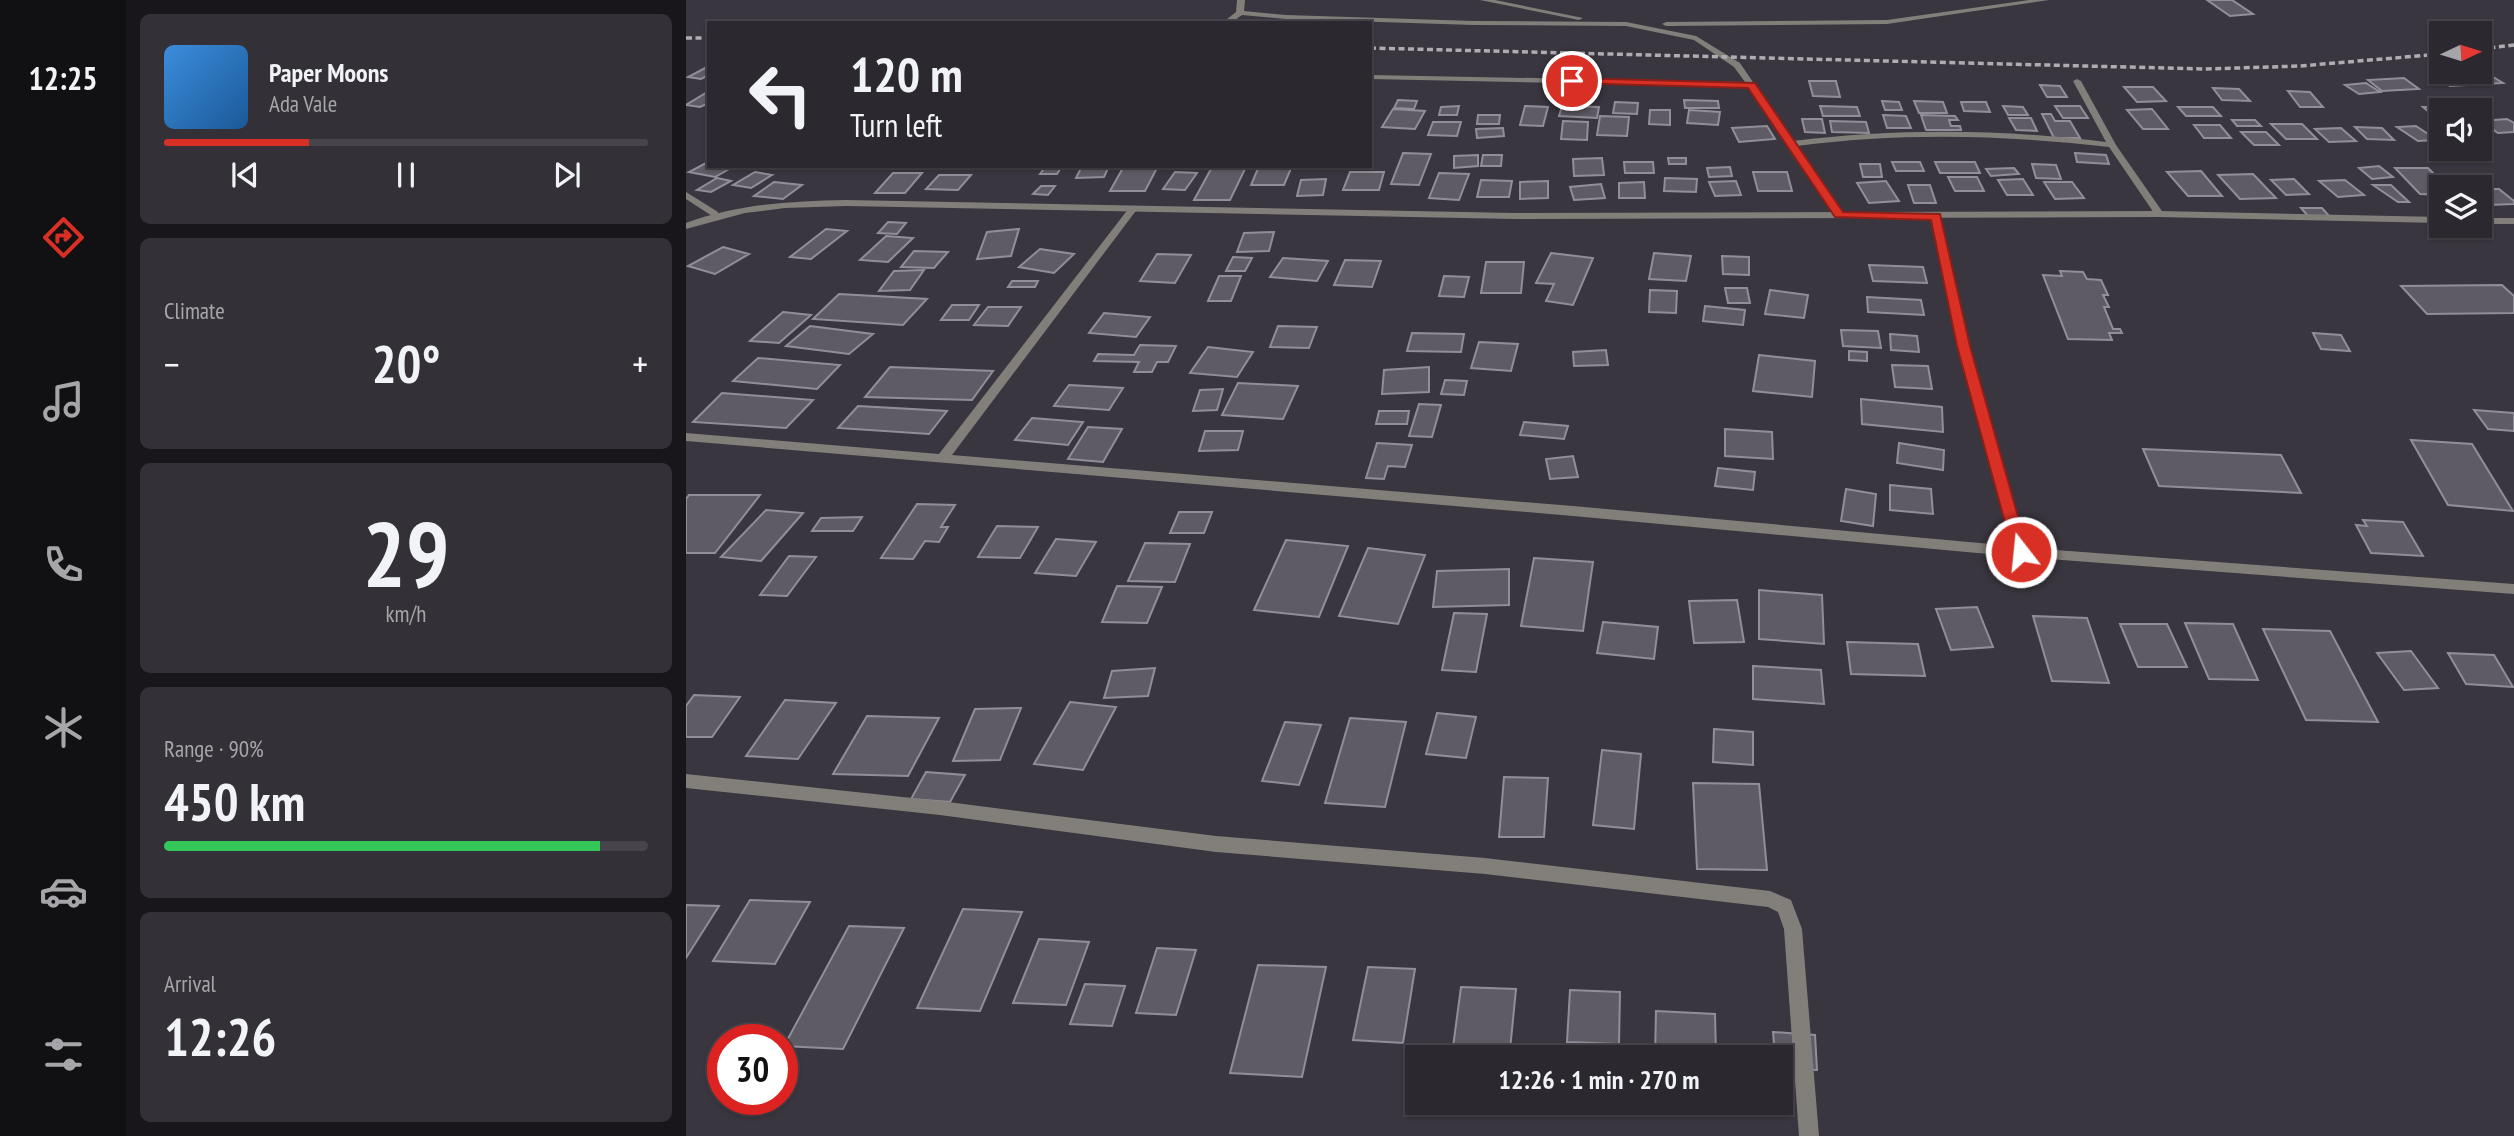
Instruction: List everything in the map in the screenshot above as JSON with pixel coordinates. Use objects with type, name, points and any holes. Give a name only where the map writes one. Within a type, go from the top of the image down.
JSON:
[{"type":"street","points":[[1240,13],[1241,0]]},
{"type":"street","points":[[1484,0],[1594,22]]},
{"type":"street","points":[[1229,21],[1240,13],[1286,17],[1545,24],[1594,22],[1745,25],[1887,22],[2045,0]]},
{"type":"street","points":[[1626,24],[1696,38],[1737,65],[1839,215]]},
{"type":"street","points":[[1372,77],[1751,85]]},
{"type":"street","points":[[2077,81],[2112,145],[2159,214]]},
{"type":"street","points":[[1790,145],[1839,137],[1927,133],[2019,136],[2112,145]]},
{"type":"street","points":[[686,195],[715,214]]},
{"type":"street","points":[[686,226],[715,214],[783,204],[949,204],[1132,210],[1515,216],[2159,214],[2429,220]]},
{"type":"street","points":[[943,458],[1132,210]]},
{"type":"street","points":[[1936,216],[1963,346],[2021,552]]},
{"type":"street","points":[[2492,220],[2514,221]]},
{"type":"street","points":[[686,437],[1573,511],[2021,552],[2514,589]]},
{"type":"street","points":[[686,781],[940,808],[1216,844],[1485,866],[1770,899],[1785,906],[1793,929],[1809,1136]]},
{"type":"building","points":[[2207,0],[2232,0],[2253,14],[2230,16]]},
{"type":"building","points":[[707,67],[707,76],[701,79],[688,77]]},
{"type":"building","points":[[2492,76],[2503,83],[2492,84]]},
{"type":"building","points":[[2404,78],[2419,89],[2382,91],[2368,80]]},
{"type":"building","points":[[1809,81],[1836,81],[1840,97],[1813,96]]},
{"type":"building","points":[[2366,83],[2380,92],[2359,94],[2345,85]]},
{"type":"building","points":[[2447,84],[2485,84],[2450,86]]},
{"type":"building","points":[[2040,85],[2060,86],[2067,97],[2047,97]]},
{"type":"building","points":[[2124,87],[2153,87],[2166,101],[2137,102]]},
{"type":"building","points":[[2213,88],[2239,89],[2250,101],[2222,100]]},
{"type":"building","points":[[2288,91],[2310,92],[2323,107],[2300,107]]},
{"type":"building","points":[[707,92],[707,104],[700,107],[686,105]]},
{"type":"building","points":[[1398,100],[1417,101],[1414,109],[1394,108]]},
{"type":"building","points":[[1684,100],[1718,101],[1719,108],[1685,108]]},
{"type":"building","points":[[1882,101],[1899,102],[1902,110],[1885,110]]},
{"type":"building","points":[[1914,101],[1943,102],[1947,113],[1919,113]]},
{"type":"building","points":[[1615,102],[1638,103],[1637,114],[1613,113]]},
{"type":"building","points":[[1961,102],[1986,102],[1990,112],[1964,111]]},
{"type":"building","points":[[1459,106],[1457,115],[1439,115],[1441,107]]},
{"type":"building","points":[[1525,106],[1548,107],[1543,126],[1520,125]]},
{"type":"building","points":[[1562,106],[1599,107],[1597,118],[1559,116]]},
{"type":"building","points":[[1820,106],[1857,107],[1860,116],[1823,116]]},
{"type":"building","points":[[2003,106],[2023,107],[2028,115],[2008,115]]},
{"type":"building","points":[[2055,106],[2080,106],[2088,118],[2063,118]]},
{"type":"building","points":[[2178,107],[2213,107],[2221,116],[2186,116]]},
{"type":"building","points":[[1393,109],[1425,111],[1415,129],[1382,127]]},
{"type":"building","points":[[2152,109],[2168,129],[2143,129],[2127,110]]},
{"type":"building","points":[[1650,110],[1670,110],[1670,125],[1649,124]]},
{"type":"building","points":[[1689,110],[1720,112],[1718,125],[1687,123]]},
{"type":"building","points":[[2042,114],[2051,114],[2055,121],[2070,121],[2080,138],[2054,138]]},
{"type":"building","points":[[1478,115],[1500,115],[1499,124],[1477,124]]},
{"type":"building","points":[[1883,115],[1906,116],[1911,128],[1887,128]]},
{"type":"building","points":[[1921,115],[1955,116],[1958,120],[1949,120],[1951,126],[1960,126],[1961,130],[1926,130]]},
{"type":"building","points":[[1600,116],[1629,117],[1627,136],[1597,135]]},
{"type":"building","points":[[2009,118],[2031,118],[2037,131],[2016,130]]},
{"type":"building","points":[[1802,119],[1822,119],[1825,133],[1805,132]]},
{"type":"building","points":[[2507,119],[2514,123],[2514,132],[2498,133],[2492,129],[2492,120]]},
{"type":"building","points":[[2232,120],[2255,120],[2261,126],[2237,126]]},
{"type":"building","points":[[1563,121],[1588,122],[1587,140],[1561,139]]},
{"type":"building","points":[[1830,121],[1866,122],[1869,133],[1832,132]]},
{"type":"building","points":[[1433,122],[1461,122],[1457,136],[1428,135]]},
{"type":"building","points":[[2271,124],[2302,124],[2317,139],[2286,139]]},
{"type":"building","points":[[2194,125],[2220,125],[2231,138],[2204,138]]},
{"type":"building","points":[[1767,126],[1775,139],[1739,142],[1732,128]]},
{"type":"building","points":[[2416,126],[2429,135],[2429,140],[2418,141],[2397,127]]},
{"type":"building","points":[[2355,127],[2382,128],[2394,140],[2367,139]]},
{"type":"building","points":[[1503,128],[1504,136],[1477,138],[1476,129]]},
{"type":"building","points":[[2341,128],[2356,141],[2329,142],[2315,129]]},
{"type":"building","points":[[2241,132],[2266,132],[2279,145],[2254,145]]},
{"type":"building","points":[[1403,153],[1431,154],[1419,185],[1391,184]]},
{"type":"building","points":[[2075,153],[2106,155],[2109,164],[2077,162]]},
{"type":"building","points":[[1478,155],[1478,166],[1454,168],[1454,156]]},
{"type":"building","points":[[1483,155],[1502,155],[1501,166],[1481,166]]},
{"type":"building","points":[[1602,158],[1604,175],[1574,176],[1573,159]]},
{"type":"building","points":[[1668,158],[1686,158],[1686,164],[1669,164]]},
{"type":"building","points":[[1624,162],[1653,162],[1654,173],[1625,173]]},
{"type":"building","points":[[1892,162],[1920,162],[1924,171],[1896,171]]},
{"type":"building","points":[[1935,162],[1975,162],[1980,173],[1940,173]]},
{"type":"building","points":[[706,163],[707,168],[731,168],[715,177],[689,172]]},
{"type":"building","points":[[1860,164],[1880,164],[1882,177],[1863,177]]},
{"type":"building","points":[[2032,164],[2056,165],[2061,179],[2036,178]]},
{"type":"building","points":[[2379,166],[2393,177],[2372,179],[2359,168]]},
{"type":"building","points":[[1730,167],[1732,176],[1709,177],[1707,168]]},
{"type":"building","points":[[1044,168],[1061,168],[1057,174],[1040,174]]},
{"type":"building","points":[[1081,168],[1108,168],[1104,177],[1076,178]]},
{"type":"building","points":[[1123,168],[1157,168],[1145,191],[1110,191]]},
{"type":"building","points":[[1258,168],[1291,168],[1284,185],[1251,185]]},
{"type":"building","points":[[2014,168],[2019,174],[1991,176],[1986,169]]},
{"type":"building","points":[[2395,168],[2428,168],[2435,175],[2429,175],[2429,194],[2420,194]]},
{"type":"building","points":[[1211,169],[1245,169],[1230,200],[1194,200]]},
{"type":"building","points":[[2201,171],[2222,196],[2188,196],[2167,172]]},
{"type":"building","points":[[755,172],[772,175],[751,188],[733,185]]},
{"type":"building","points":[[1175,172],[1197,173],[1185,190],[1163,189]]},
{"type":"building","points":[[1350,172],[1384,172],[1379,190],[1343,190]]},
{"type":"building","points":[[1753,172],[1787,172],[1792,191],[1758,191]]},
{"type":"building","points":[[893,173],[922,173],[905,193],[875,193]]},
{"type":"building","points":[[1439,173],[1469,174],[1459,200],[1429,198]]},
{"type":"building","points":[[2253,174],[2276,198],[2240,199],[2218,175]]},
{"type":"building","points":[[939,175],[971,175],[958,190],[926,189]]},
{"type":"building","points":[[1948,177],[1977,177],[1984,191],[1955,191]]},
{"type":"building","points":[[717,178],[731,181],[711,192],[697,190]]},
{"type":"building","points":[[1665,178],[1697,179],[1696,192],[1664,191]]},
{"type":"building","points":[[1326,179],[1323,195],[1297,196],[1301,180]]},
{"type":"building","points":[[2023,179],[2033,195],[2007,195],[1998,180]]},
{"type":"building","points":[[2294,179],[2309,194],[2286,195],[2271,180]]},
{"type":"building","points":[[1481,180],[1512,181],[1509,197],[1477,197]]},
{"type":"building","points":[[2345,180],[2364,195],[2338,197],[2319,181]]},
{"type":"building","points":[[1548,181],[1548,198],[1520,199],[1520,182]]},
{"type":"building","points":[[1736,181],[1741,195],[1715,196],[1709,182]]},
{"type":"building","points":[[1886,181],[1899,201],[1869,203],[1857,183]]},
{"type":"building","points":[[774,182],[802,185],[783,199],[754,196]]},
{"type":"building","points":[[1644,182],[1645,198],[1619,198],[1619,183]]},
{"type":"building","points":[[2044,182],[2072,182],[2084,198],[2055,199]]},
{"type":"building","points":[[1601,184],[1605,198],[1574,200],[1570,187]]},
{"type":"building","points":[[1908,185],[1930,185],[1936,203],[1914,203]]},
{"type":"building","points":[[2373,185],[2391,185],[2409,202],[2398,202]]},
{"type":"building","points":[[1041,186],[1055,186],[1048,195],[1033,194]]},
{"type":"building","points":[[2492,189],[2499,189],[2514,201],[2514,204],[2492,205]]},
{"type":"building","points":[[2301,208],[2322,208],[2330,217],[2308,216]]},
{"type":"building","points":[[888,222],[906,223],[897,234],[878,233]]},
{"type":"building","points":[[826,229],[847,231],[811,259],[790,257]]},
{"type":"building","points":[[1019,229],[1011,256],[977,259],[987,232]]},
{"type":"building","points":[[1274,232],[1269,251],[1237,252],[1244,233]]},
{"type":"building","points":[[886,236],[913,238],[888,262],[860,260]]},
{"type":"building","points":[[723,247],[749,254],[715,274],[688,266]]},
{"type":"building","points":[[1040,249],[1074,254],[1054,273],[1019,267]]},
{"type":"building","points":[[914,251],[948,252],[934,268],[901,267]]},
{"type":"building","points":[[1551,253],[1593,258],[1573,305],[1546,301],[1554,284],[1536,283]]},
{"type":"building","points":[[1654,253],[1691,256],[1686,281],[1649,279]]},
{"type":"building","points":[[1157,254],[1191,255],[1175,283],[1140,281]]},
{"type":"building","points":[[1722,256],[1749,257],[1749,275],[1723,274]]},
{"type":"building","points":[[1233,257],[1252,258],[1245,271],[1226,271]]},
{"type":"building","points":[[1283,258],[1328,261],[1317,281],[1270,277]]},
{"type":"building","points":[[1345,260],[1381,261],[1372,287],[1334,285]]},
{"type":"building","points":[[1486,262],[1524,262],[1521,293],[1481,293]]},
{"type":"building","points":[[1869,265],[1923,267],[1927,283],[1873,281]]},
{"type":"building","points":[[924,270],[910,290],[879,291],[894,271]]},
{"type":"building","points":[[2060,271],[2083,272],[2087,279],[2101,280],[2108,295],[2103,295],[2109,307],[2104,307],[2113,329],[2120,329],[2122,333],[2109,333],[2112,340],[2068,339],[2043,275],[2062,276]]},
{"type":"building","points":[[1219,276],[1241,276],[1231,301],[1208,301]]},
{"type":"building","points":[[1444,276],[1469,277],[1464,297],[1439,296]]},
{"type":"building","points":[[1012,281],[1038,281],[1035,287],[1008,287]]},
{"type":"building","points":[[2502,285],[2514,296],[2514,313],[2427,314],[2401,286]]},
{"type":"building","points":[[1725,288],[1747,288],[1750,303],[1728,303]]},
{"type":"building","points":[[1650,290],[1677,291],[1676,313],[1649,312]]},
{"type":"building","points":[[1770,290],[1808,295],[1804,318],[1765,314]]},
{"type":"building","points":[[839,294],[927,299],[903,325],[813,319]]},
{"type":"building","points":[[1867,297],[1921,300],[1924,315],[1868,312]]},
{"type":"building","points":[[952,305],[979,305],[969,320],[941,320]]},
{"type":"building","points":[[1705,306],[1745,310],[1743,325],[1703,321]]},
{"type":"building","points":[[988,307],[1021,307],[1008,326],[974,325]]},
{"type":"building","points":[[783,312],[811,315],[779,343],[750,341]]},
{"type":"building","points":[[1104,313],[1150,317],[1136,337],[1089,333]]},
{"type":"building","points":[[810,326],[873,334],[849,354],[786,346]]},
{"type":"building","points":[[1278,326],[1317,327],[1309,348],[1270,347]]},
{"type":"building","points":[[1841,330],[1878,331],[1881,348],[1843,346]]},
{"type":"building","points":[[1412,333],[1464,334],[1461,352],[1407,351]]},
{"type":"building","points":[[2313,333],[2341,335],[2350,351],[2321,349]]},
{"type":"building","points":[[1890,334],[1917,336],[1919,352],[1891,350]]},
{"type":"building","points":[[1479,342],[1518,344],[1511,371],[1471,368]]},
{"type":"building","points":[[1140,345],[1176,346],[1168,362],[1157,362],[1152,372],[1134,372],[1139,362],[1094,361],[1098,354],[1134,355]]},
{"type":"building","points":[[1208,347],[1253,352],[1237,377],[1190,373]]},
{"type":"building","points":[[1606,350],[1608,365],[1574,366],[1573,352]]},
{"type":"building","points":[[1849,351],[1867,352],[1867,361],[1849,360]]},
{"type":"building","points":[[1759,355],[1815,361],[1812,397],[1753,391]]},
{"type":"building","points":[[758,358],[840,365],[817,389],[733,381]]},
{"type":"building","points":[[1892,365],[1928,366],[1932,389],[1895,387]]},
{"type":"building","points":[[890,367],[993,371],[972,400],[865,397]]},
{"type":"building","points":[[1429,367],[1429,392],[1382,394],[1384,370]]},
{"type":"building","points":[[1445,380],[1467,381],[1464,395],[1441,394]]},
{"type":"building","points":[[1238,383],[1298,386],[1283,419],[1222,415]]},
{"type":"building","points":[[1069,385],[1123,388],[1109,410],[1054,406]]},
{"type":"building","points":[[1223,389],[1217,410],[1193,411],[1200,390]]},
{"type":"building","points":[[722,393],[813,400],[786,428],[693,422]]},
{"type":"building","points":[[1861,399],[1942,407],[1943,432],[1862,424]]},
{"type":"building","points":[[1419,404],[1441,405],[1432,437],[1409,436]]},
{"type":"building","points":[[858,406],[947,411],[929,434],[838,428]]},
{"type":"building","points":[[2474,410],[2514,413],[2514,431],[2488,429]]},
{"type":"building","points":[[1379,411],[1409,411],[1407,424],[1376,424]]},
{"type":"building","points":[[1032,418],[1083,422],[1068,445],[1015,440]]},
{"type":"building","points":[[1524,422],[1568,426],[1564,439],[1520,435]]},
{"type":"building","points":[[1088,427],[1122,429],[1103,462],[1068,459]]},
{"type":"building","points":[[1725,429],[1772,432],[1773,459],[1725,456]]},
{"type":"building","points":[[1205,431],[1243,431],[1238,450],[1199,451]]},
{"type":"building","points":[[2411,440],[2472,444],[2513,511],[2448,505]]},
{"type":"building","points":[[1377,443],[1412,445],[1405,467],[1388,466],[1384,479],[1366,478]]},
{"type":"building","points":[[1899,443],[1944,450],[1943,470],[1897,463]]},
{"type":"building","points":[[2143,449],[2281,455],[2301,493],[2159,486]]},
{"type":"building","points":[[1573,456],[1578,477],[1550,479],[1546,459]]},
{"type":"building","points":[[1718,468],[1755,472],[1753,490],[1715,486]]},
{"type":"building","points":[[1890,485],[1931,489],[1933,514],[1890,510]]},
{"type":"building","points":[[1846,489],[1876,494],[1873,526],[1841,521]]},
{"type":"building","points":[[689,495],[760,495],[715,553],[686,553],[686,499]]},
{"type":"building","points":[[917,504],[955,505],[941,527],[948,527],[939,542],[925,541],[913,559],[881,558]]},
{"type":"building","points":[[766,510],[803,513],[761,561],[721,557]]},
{"type":"building","points":[[1179,512],[1212,512],[1204,533],[1170,533]]},
{"type":"building","points":[[862,517],[853,531],[812,531],[821,518]]},
{"type":"building","points":[[2363,520],[2403,522],[2423,556],[2371,553],[2356,525],[2367,526]]},
{"type":"building","points":[[997,526],[1038,527],[1020,558],[978,557]]},
{"type":"building","points":[[1056,539],[1096,542],[1076,576],[1035,573]]},
{"type":"building","points":[[1286,540],[1348,546],[1319,617],[1254,610]]},
{"type":"building","points":[[1145,543],[1190,544],[1175,582],[1128,581]]},
{"type":"building","points":[[1368,548],[1425,555],[1398,624],[1339,616]]},
{"type":"building","points":[[789,556],[816,557],[787,596],[760,595]]},
{"type":"building","points":[[1534,558],[1593,562],[1583,631],[1521,626]]},
{"type":"building","points":[[1509,569],[1509,605],[1433,607],[1437,571]]},
{"type":"building","points":[[1117,586],[1162,587],[1147,623],[1102,622]]},
{"type":"building","points":[[1759,590],[1822,595],[1824,644],[1759,639]]},
{"type":"building","points":[[1737,600],[1744,642],[1694,643],[1689,601]]},
{"type":"building","points":[[1977,607],[1993,647],[1951,650],[1936,609]]},
{"type":"building","points":[[1454,613],[1487,614],[1476,672],[1442,670]]},
{"type":"building","points":[[2033,616],[2087,618],[2109,683],[2052,681]]},
{"type":"building","points":[[1603,622],[1658,627],[1654,659],[1597,653]]},
{"type":"building","points":[[2185,623],[2233,624],[2258,680],[2209,679]]},
{"type":"building","points":[[2120,624],[2167,624],[2187,667],[2138,667]]},
{"type":"building","points":[[2263,629],[2330,631],[2378,722],[2306,720]]},
{"type":"building","points":[[1847,642],[1918,644],[1925,676],[1851,674]]},
{"type":"building","points":[[2411,651],[2438,688],[2404,690],[2377,653]]},
{"type":"building","points":[[2448,653],[2494,655],[2513,687],[2466,684]]},
{"type":"building","points":[[1753,666],[1821,670],[1824,704],[1753,699]]},
{"type":"building","points":[[1155,668],[1148,696],[1104,698],[1112,671]]},
{"type":"building","points":[[694,695],[740,697],[712,737],[686,737],[686,706]]},
{"type":"building","points":[[785,700],[836,703],[798,759],[746,756]]},
{"type":"building","points":[[1070,702],[1116,707],[1083,770],[1034,764]]},
{"type":"building","points":[[1021,708],[1000,760],[953,761],[975,709]]},
{"type":"building","points":[[1437,713],[1476,717],[1466,758],[1426,754]]},
{"type":"building","points":[[867,716],[939,718],[908,776],[833,774]]},
{"type":"building","points":[[1350,718],[1406,722],[1385,807],[1325,803]]},
{"type":"building","points":[[1285,722],[1321,725],[1299,785],[1262,781]]},
{"type":"building","points":[[1714,729],[1753,732],[1753,765],[1713,762]]},
{"type":"building","points":[[1602,750],[1641,754],[1634,829],[1593,825]]},
{"type":"building","points":[[926,772],[965,775],[950,802],[911,799]]},
{"type":"building","points":[[1504,777],[1548,778],[1544,837],[1499,837]]},
{"type":"building","points":[[1693,783],[1759,784],[1767,870],[1697,869]]},
{"type":"building","points":[[750,900],[810,902],[775,964],[713,961]]},
{"type":"building","points":[[686,905],[719,906],[686,958]]},
{"type":"building","points":[[963,909],[1022,912],[980,1011],[917,1008]]},
{"type":"building","points":[[849,926],[904,928],[843,1049],[798,1047],[796,1024]]},
{"type":"building","points":[[1039,939],[1089,942],[1066,1005],[1013,1003]]},
{"type":"building","points":[[1157,948],[1196,950],[1176,1015],[1136,1013]]},
{"type":"building","points":[[1258,965],[1326,967],[1302,1077],[1230,1073]]},
{"type":"building","points":[[1368,967],[1415,969],[1403,1043],[1353,1040]]},
{"type":"building","points":[[1085,984],[1125,986],[1112,1026],[1070,1024]]},
{"type":"building","points":[[1461,987],[1516,989],[1510,1045],[1453,1045]]},
{"type":"building","points":[[1570,990],[1620,992],[1619,1044],[1567,1042]]},
{"type":"building","points":[[1656,1011],[1715,1014],[1716,1045],[1655,1045]]},
{"type":"building","points":[[1773,1032],[1815,1035],[1817,1070],[1793,1069],[1793,1045],[1774,1045]]},
{"type":"railway","points":[[686,38],[707,38]]},
{"type":"railway","points":[[2492,48],[2514,45]]},
{"type":"railway","points":[[1372,48],[2205,69],[2300,66],[2429,55]]},
{"type":"route","points":[[1572,81],[1751,85],[1839,215],[1936,216],[1963,346],[2021,552]]}]
